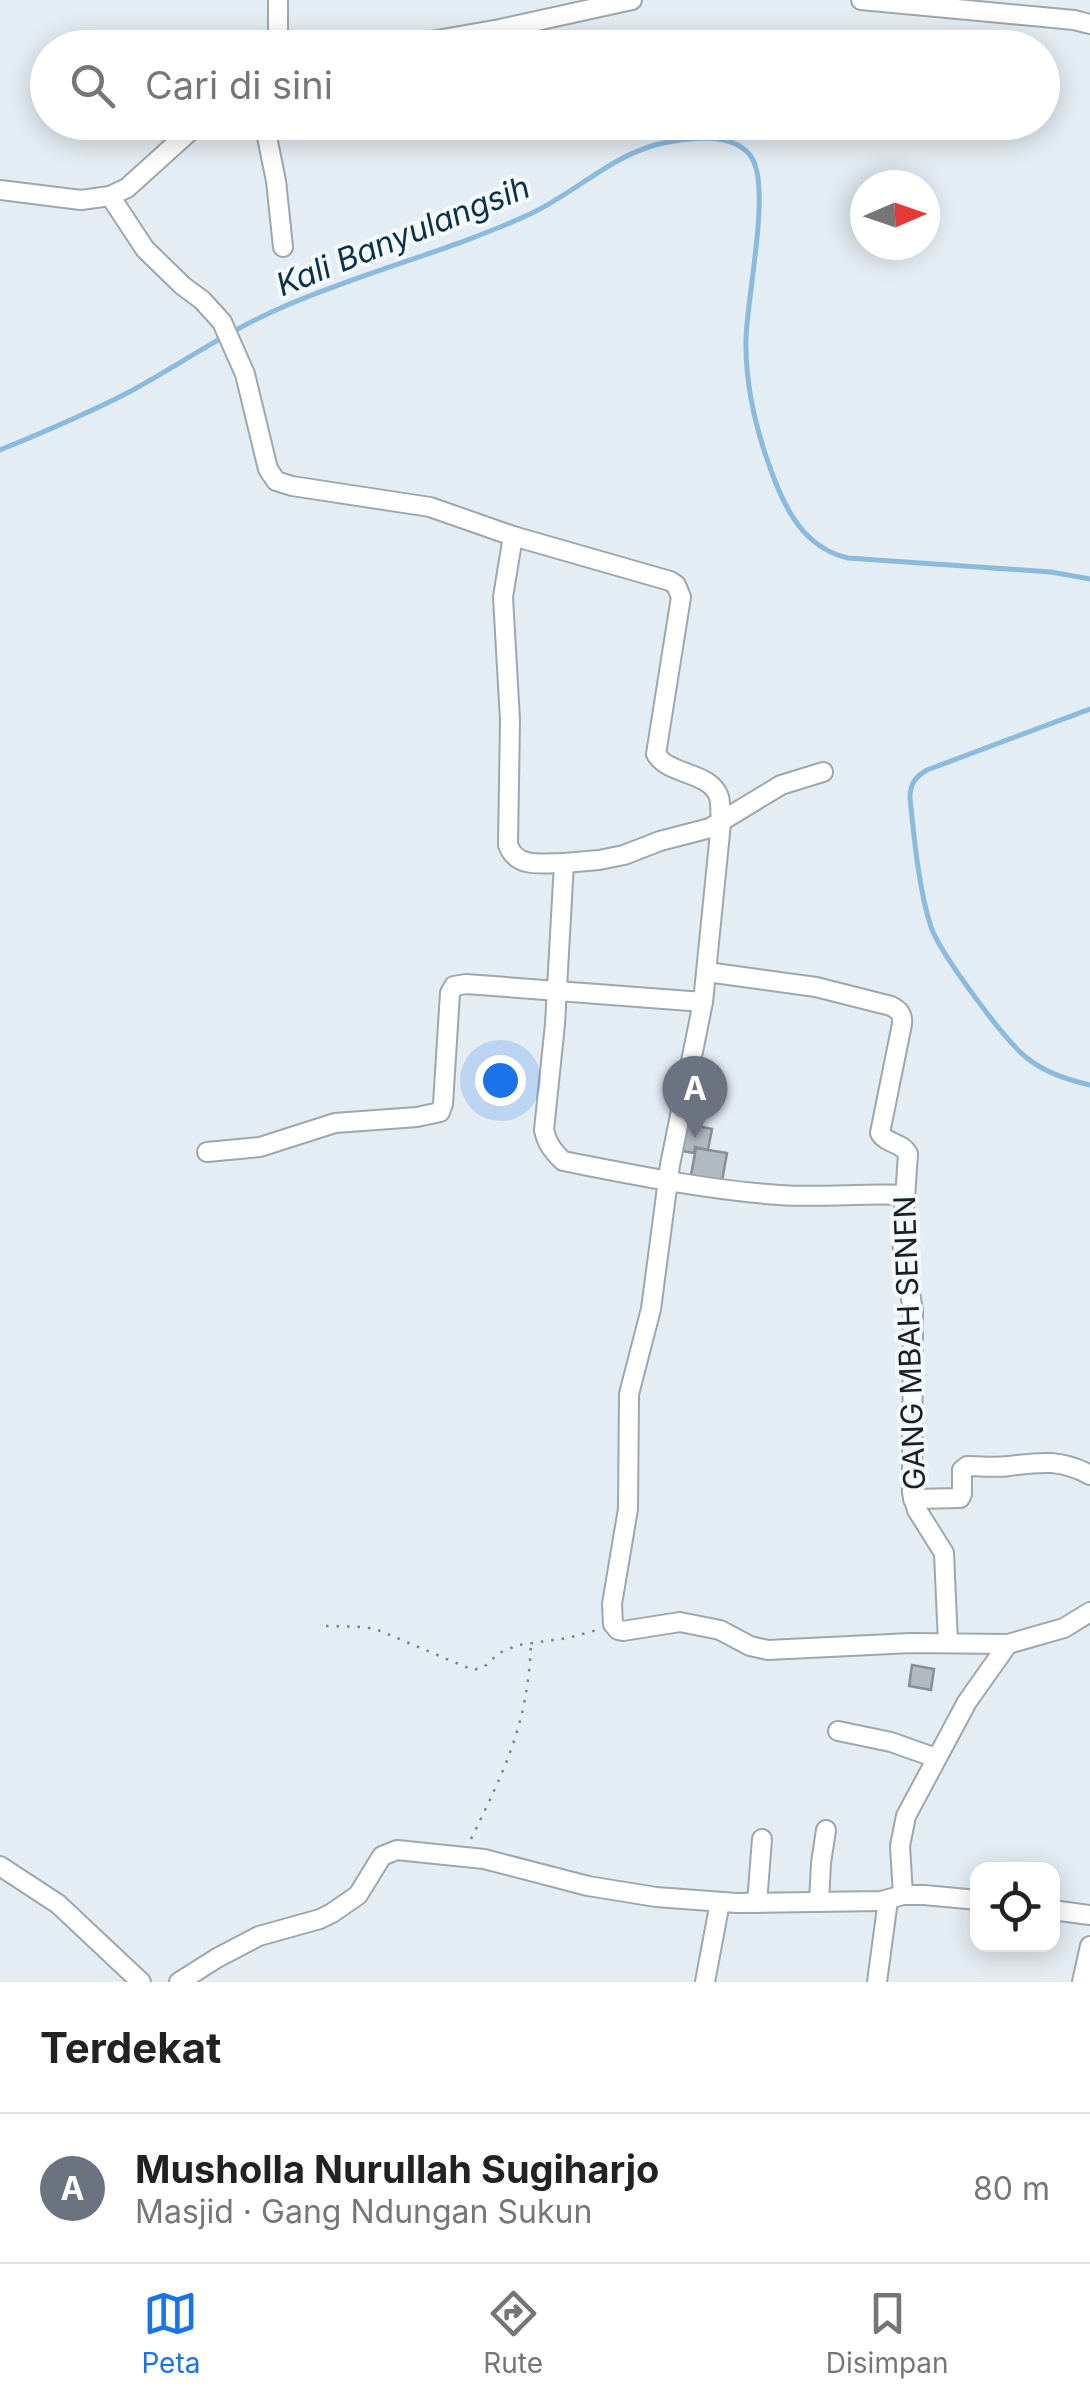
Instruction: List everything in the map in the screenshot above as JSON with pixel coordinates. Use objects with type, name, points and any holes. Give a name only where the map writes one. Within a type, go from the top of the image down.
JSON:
[{"type":"street","points":[[278,0],[278,30]]},
{"type":"street","points":[[492,30],[632,0]]},
{"type":"street","points":[[861,0],[1090,24]]},
{"type":"street","points":[[0,190],[82,200],[110,196],[128,188],[180,140]]},
{"type":"street","points":[[268,140],[283,247]]},
{"type":"street","points":[[110,196],[145,249],[222,322],[245,374],[268,468],[276,481],[430,507],[512,536],[670,581],[681,597],[656,754],[661,762],[714,789],[721,823],[703,1002],[668,1182],[651,1309],[629,1394],[628,1509],[612,1624],[623,1631],[680,1622],[720,1630],[754,1648],[768,1650],[1008,1644],[1062,1630],[1090,1612]]},
{"type":"street","points":[[512,536],[503,597],[510,720],[508,844],[521,862],[564,863],[624,855],[721,823],[769,791],[824,772]]},
{"type":"street","points":[[564,863],[562,930],[544,1130],[546,1142],[563,1162],[668,1182],[782,1195],[905,1195]]},
{"type":"street","name":"GANG MBAH SENEN","points":[[707,972],[816,987],[887,1004],[899,1011],[902,1018],[880,1133],[907,1152],[902,1248],[913,1320],[913,1500],[944,1552],[948,1643]]},
{"type":"street","points":[[207,1152],[260,1147],[335,1124],[440,1112],[452,988],[466,984],[703,1002]]},
{"type":"street","points":[[913,1500],[960,1498],[962,1470],[967,1466],[1060,1464],[1090,1475]]},
{"type":"street","points":[[877,1982],[895,1898],[906,1816],[978,1684],[1008,1644]]},
{"type":"street","points":[[838,1730],[891,1742],[936,1758]]},
{"type":"street","points":[[819,1902],[826,1830]]},
{"type":"street","points":[[757,1903],[762,1839]]},
{"type":"street","points":[[179,1982],[250,1940],[320,1919],[348,1903],[361,1892],[382,1856],[390,1851],[463,1856],[614,1892],[720,1902],[936,1896],[970,1899]]},
{"type":"street","points":[[0,1866],[58,1904],[141,1982]]},
{"type":"street","points":[[704,1982],[720,1902]]},
{"type":"street","points":[[1060,1911],[1090,1915]]},
{"type":"street","points":[[1082,1982],[1090,1946]]},
{"type":"path","points":[[326,1626],[378,1630],[473,1670],[484,1668],[508,1648],[568,1638],[612,1624]]},
{"type":"path","points":[[463,1856],[518,1732],[528,1686],[531,1642]]},
{"type":"building","points":[[682,1123],[712,1129],[708,1150],[677,1150]]},
{"type":"building","points":[[696,1148],[727,1153],[722,1181],[691,1175]]},
{"type":"building","points":[[912,1665],[934,1669],[931,1690],[909,1686]]},
{"type":"waterway","name":"Kali Banyulangsih","points":[[0,450],[115,399],[263,316],[530,214],[638,151],[680,140]]},
{"type":"waterway","name":"Kali Banyulangsih","points":[[722,140],[745,150],[758,175],[759,220],[746,339],[748,377],[770,468],[789,510],[804,531],[823,548],[848,558],[1051,572],[1090,579]]},
{"type":"waterway","name":"Kali Banyulangsih","points":[[1090,709],[927,770],[914,781],[910,798],[927,913],[947,956],[1017,1049],[1057,1075],[1090,1085]]},
{"type":"place","name":"Musholla Nurullah Sugiharjo","points":[[695,1138]]}]
